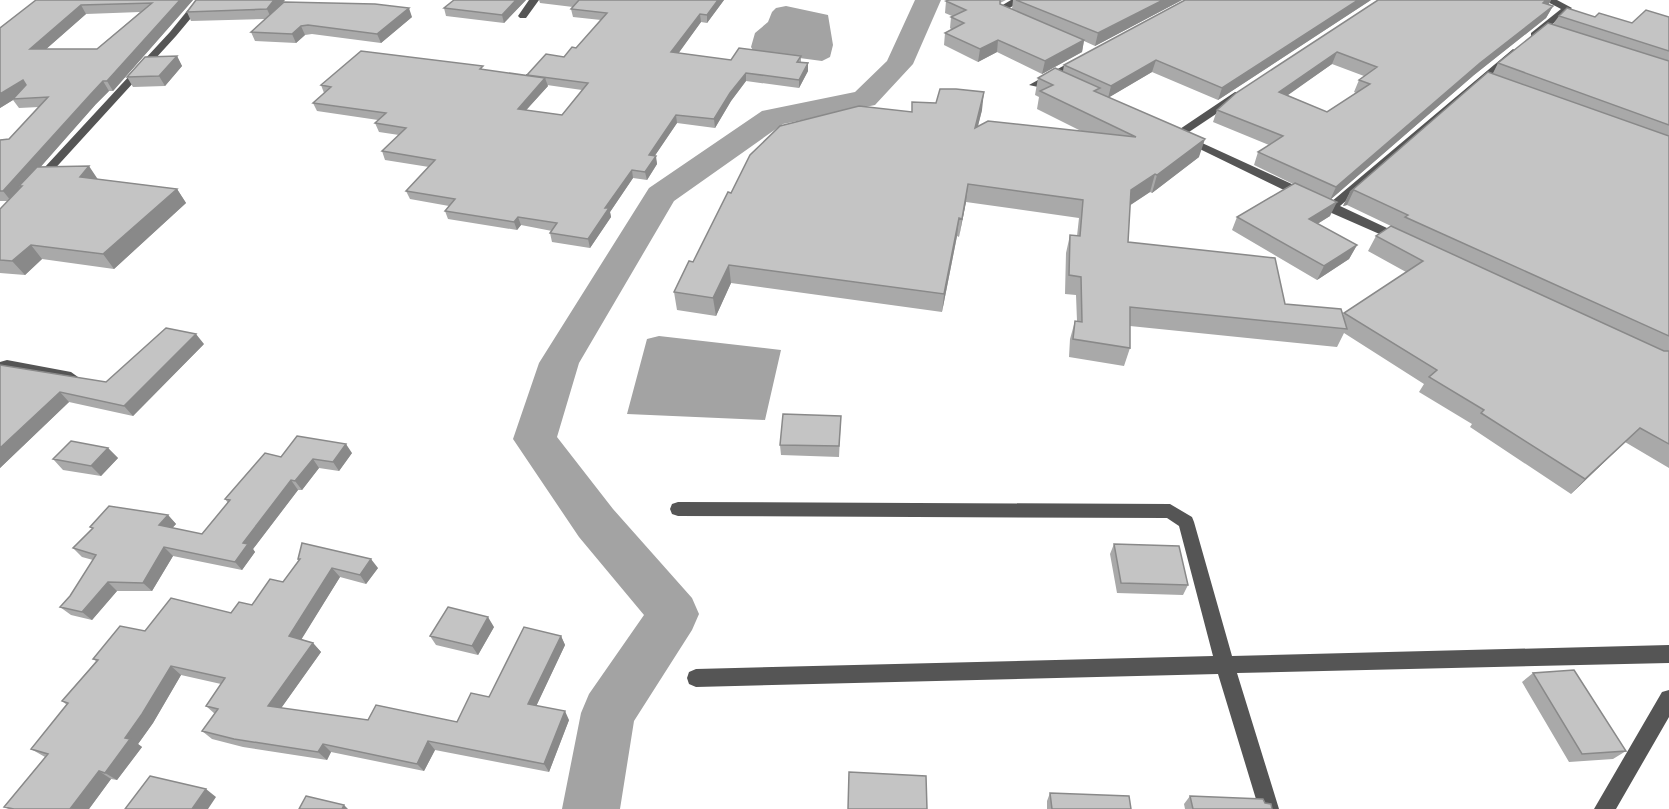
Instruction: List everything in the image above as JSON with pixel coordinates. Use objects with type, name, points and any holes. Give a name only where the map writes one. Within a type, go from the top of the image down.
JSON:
[{"type":"street","points":[[30,189],[174,34],[201,0]]},
{"type":"street","points":[[524,16],[534,0]]},
{"type":"street","points":[[1018,0],[1001,9],[1002,12],[1022,21]]},
{"type":"street","points":[[1331,208],[1485,81],[1567,8],[1549,0]]},
{"type":"street","points":[[1540,31],[1550,35]]},
{"type":"street","points":[[1034,85],[1054,79],[1095,52]]},
{"type":"street","points":[[1253,85],[1171,132],[1413,246]]},
{"type":"street","points":[[0,367],[7,365],[84,380]]},
{"type":"street","points":[[678,509],[1170,512],[1180,515],[1186,522],[1225,665],[1269,809]]},
{"type":"street","points":[[696,678],[1669,654]]},
{"type":"street","points":[[1604,809],[1669,699]]},
{"type":"shaded area","points":[[786,6],[828,15],[833,45],[830,57],[822,61],[754,52],[751,47],[755,33],[768,22],[776,8]]},
{"type":"shaded area","points":[[659,336],[781,350],[765,420],[627,414],[647,339]]},
{"type":"building","points":[[36,0],[180,0],[3,191],[0,191],[0,140],[9,139],[48,97],[13,99],[26,85],[23,80],[0,94],[0,28]],"holes":[[[152,3],[97,49],[30,49],[81,5]]]},
{"type":"building","points":[[196,0],[274,0],[267,9],[187,12]]},
{"type":"building","points":[[454,0],[516,0],[502,15],[444,8]]},
{"type":"building","points":[[579,0],[718,0],[707,15],[700,14],[671,52],[731,60],[739,48],[801,56],[797,62],[808,63],[799,80],[746,73],[714,119],[676,115],[649,155],[656,156],[645,172],[632,170],[605,208],[609,208],[588,239],[550,233],[557,223],[518,217],[514,222],[445,211],[455,199],[406,191],[435,160],[382,151],[406,128],[375,123],[386,113],[313,103],[331,87],[321,85],[361,51],[483,66],[480,69],[545,78],[518,109],[562,115],[588,83],[527,75],[546,54],[564,57],[572,47],[576,48],[607,13],[571,9]]},
{"type":"building","points":[[1000,0],[1000,4],[1084,40],[1045,61],[998,40],[980,49],[945,33],[964,23],[951,17],[966,10],[946,1]]},
{"type":"building","points":[[1016,0],[1163,0],[1098,33]]},
{"type":"building","points":[[1185,0],[1358,0],[1222,88],[1156,60],[1111,86],[1064,65]]},
{"type":"building","points":[[1378,0],[1546,0],[1543,3],[1553,6],[1480,63],[1336,187],[1258,152],[1283,136],[1217,110],[1236,93]],"holes":[[[1337,52],[1377,67],[1359,80],[1370,84],[1327,112],[1279,92]]]},
{"type":"building","points":[[284,2],[375,4],[409,8],[377,34],[308,25],[301,26],[292,34],[251,32]]},
{"type":"building","points":[[1567,8],[1595,17],[1599,13],[1632,23],[1646,10],[1669,17],[1669,51],[1559,16]]},
{"type":"building","points":[[1548,23],[1669,61],[1669,125],[1498,63]]},
{"type":"building","points":[[177,56],[159,76],[127,77],[145,57]]},
{"type":"building","points":[[1055,68],[1100,88],[1094,91],[1205,139],[1157,175],[1155,174],[1131,190],[1128,242],[1275,258],[1285,304],[1341,309],[1347,329],[1130,307],[1130,348],[1073,339],[1075,321],[1082,322],[1081,277],[1069,275],[1070,235],[1080,236],[1083,200],[968,184],[944,294],[729,265],[713,298],[674,292],[689,261],[693,262],[728,192],[731,193],[750,155],[780,126],[859,106],[912,112],[912,102],[936,103],[940,89],[956,89],[984,92],[975,128],[988,121],[1136,137],[1040,91],[1053,85],[1038,78]]},
{"type":"building","points":[[1488,72],[1669,136],[1669,336],[1405,217],[1408,215],[1354,190],[1350,192]]},
{"type":"building","points":[[89,166],[80,177],[177,189],[103,254],[31,245],[12,261],[0,260],[0,209],[22,186],[19,186],[37,167]]},
{"type":"building","points":[[1295,183],[1337,202],[1309,219],[1357,245],[1324,266],[1237,217]]},
{"type":"building","points":[[1391,226],[1664,351],[1669,351],[1669,444],[1640,428],[1585,479],[1481,413],[1484,410],[1429,377],[1437,370],[1344,313],[1423,261],[1376,236]]},
{"type":"building","points":[[166,328],[196,334],[124,406],[60,392],[0,448],[0,365],[106,382]]},
{"type":"building","points":[[783,414],[841,416],[839,446],[780,445]]},
{"type":"building","points":[[297,436],[346,444],[333,462],[313,459],[295,481],[291,480],[243,543],[248,544],[235,562],[164,547],[143,583],[108,582],[82,612],[60,607],[70,596],[96,555],[73,548],[93,528],[90,527],[109,506],[168,515],[159,525],[202,534],[230,500],[225,499],[265,453],[281,457]]},
{"type":"building","points":[[71,441],[108,448],[91,466],[53,459]]},
{"type":"building","points":[[302,543],[371,559],[360,575],[332,568],[289,636],[313,643],[268,706],[368,720],[376,705],[457,722],[471,693],[489,697],[524,627],[561,636],[528,704],[565,711],[544,764],[428,741],[417,764],[323,744],[318,752],[234,739],[202,731],[218,709],[206,706],[225,678],[171,666],[125,738],[130,739],[105,773],[99,771],[70,809],[4,807],[48,754],[31,749],[68,703],[62,701],[98,660],[93,659],[120,626],[145,631],[171,598],[231,613],[239,602],[252,605],[270,579],[283,582],[300,559],[298,559]]},
{"type":"building","points":[[1114,544],[1179,546],[1188,585],[1121,583]]},
{"type":"building","points":[[448,607],[488,617],[472,646],[430,636]]},
{"type":"building","points":[[1574,670],[1626,751],[1582,754],[1533,673]]},
{"type":"building","points":[[849,772],[926,776],[927,809],[848,809]]},
{"type":"building","points":[[150,776],[206,789],[192,809],[125,809]]},
{"type":"building","points":[[1050,793],[1129,796],[1131,809],[1052,809]]},
{"type":"building","points":[[306,796],[344,805],[342,809],[299,809]]},
{"type":"building","points":[[1190,796],[1263,799],[1265,803],[1271,804],[1272,809],[1193,809]]},
{"type":"waterway","points":[[591,809],[608,713],[674,614],[596,523],[535,439],[559,363],[661,195],[773,117],[865,99],[899,64],[928,0]]}]
